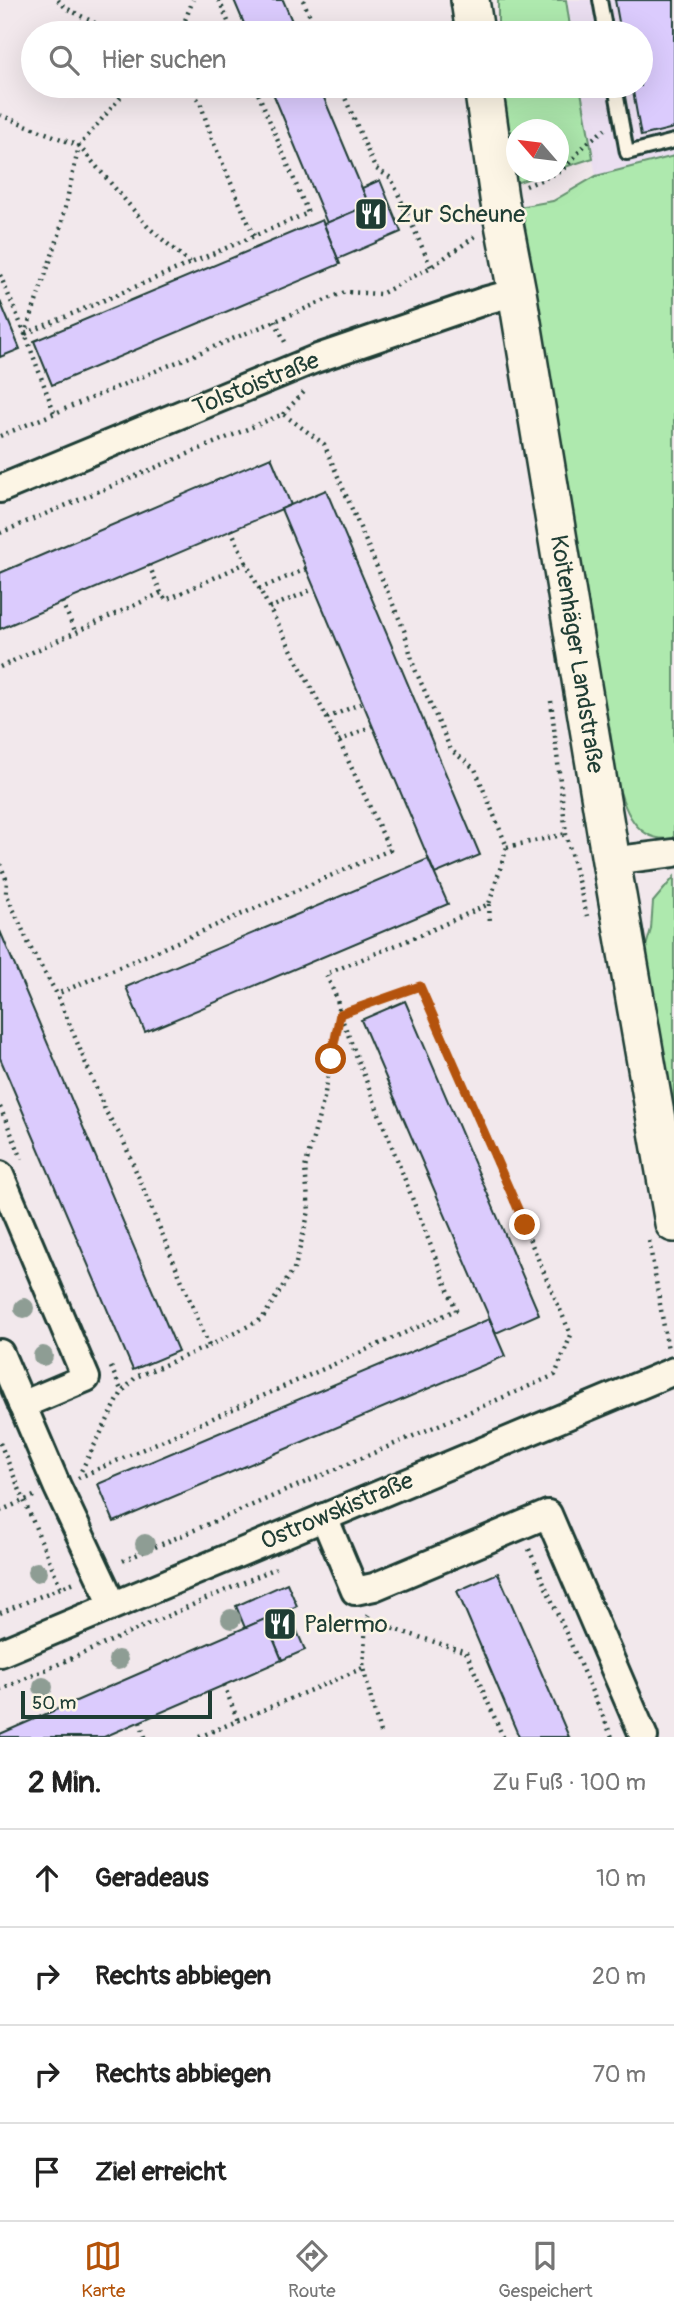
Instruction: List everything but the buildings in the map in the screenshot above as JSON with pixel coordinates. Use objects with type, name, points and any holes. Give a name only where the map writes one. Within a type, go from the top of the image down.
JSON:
[{"type":"main road","name":"Koitenhäger Landstraße","points":[[485,98],[499,198],[674,1223]]},
{"type":"street","name":"Tolstoistraße","points":[[0,489],[315,359],[517,292]]},
{"type":"street","points":[[611,861],[674,853]]},
{"type":"street","points":[[0,1175],[86,1378],[22,1405]]},
{"type":"street","points":[[0,1353],[57,1486],[113,1605]]},
{"type":"street","name":"Ostrowskistraße","points":[[0,1653],[674,1371]]},
{"type":"street","points":[[324,1517],[355,1591],[374,1587],[548,1514],[644,1737]]},
{"type":"lane","points":[[600,0],[604,21]]},
{"type":"lane","points":[[617,98],[627,153],[674,141]]},
{"type":"path","points":[[58,0],[66,8],[91,21]]},
{"type":"path","points":[[185,21],[193,0]]},
{"type":"path","points":[[219,0],[228,21]]},
{"type":"path","points":[[303,0],[312,21]]},
{"type":"path","points":[[25,334],[59,235],[79,146],[120,98]]},
{"type":"path","points":[[197,98],[254,236]]},
{"type":"path","points":[[25,334],[308,214],[260,98]]},
{"type":"path","points":[[345,98],[375,168],[391,178],[431,267]]},
{"type":"path","points":[[0,115],[79,146],[148,227],[190,263]]},
{"type":"path","points":[[499,198],[562,171],[586,144],[607,127],[622,124]]},
{"type":"path","points":[[0,436],[345,292],[381,294],[431,267],[477,235]]},
{"type":"path","points":[[0,275],[54,412]]},
{"type":"path","points":[[0,533],[283,414],[324,444],[404,630],[419,679],[451,750],[475,769],[507,846],[489,904],[490,924]]},
{"type":"path","points":[[57,994],[390,850],[339,741],[259,589],[231,529]]},
{"type":"path","points":[[149,565],[166,600],[246,563]]},
{"type":"path","points":[[259,589],[306,569]]},
{"type":"path","points":[[269,608],[314,589]]},
{"type":"path","points":[[0,667],[161,593]]},
{"type":"path","points":[[62,602],[75,631]]},
{"type":"path","points":[[327,718],[362,703]]},
{"type":"path","points":[[339,741],[372,726]]},
{"type":"path","points":[[507,846],[566,834]]},
{"type":"path","points":[[0,864],[7,881],[6,893],[32,951],[57,994],[106,1111],[123,1140],[209,1346]]},
{"type":"path","points":[[340,1014],[324,1098],[305,1168],[309,1211],[295,1268],[262,1319],[209,1346],[136,1377],[122,1392],[76,1479],[456,1310],[326,974],[489,904]]},
{"type":"path","points":[[0,1614],[555,1375],[571,1335],[420,986],[340,1014]]},
{"type":"path","points":[[0,1443],[61,1588]]},
{"type":"path","points":[[0,1511],[57,1486]]},
{"type":"path","points":[[553,1529],[524,1538],[612,1737]]},
{"type":"path","points":[[0,1690],[285,1564]]},
{"type":"path","points":[[372,1610],[366,1620],[363,1668],[381,1737]]},
{"type":"path","points":[[366,1620],[466,1652],[503,1737]]},
{"type":"path","points":[[199,1737],[363,1668]]},
{"type":"path","points":[[224,1685],[238,1721]]},
{"type":"path","points":[[140,1722],[145,1737]]},
{"type":"shaded area","points":[[566,0],[674,0],[674,156],[596,176],[582,98],[653,98],[653,21],[569,21]]},
{"type":"green space","points":[[498,0],[566,0],[569,21],[498,21]]},
{"type":"green space","points":[[500,98],[582,98],[593,158],[569,166],[569,119],[506,119],[506,132]]},
{"type":"green space","points":[[674,156],[674,838],[658,838],[645,833],[635,824],[617,782],[518,207],[553,201],[596,176]]},
{"type":"green space","points":[[674,877],[674,1127],[645,950],[651,929],[653,902]]},
{"type":"place","name":"Zur Scheune","points":[[371,214]]},
{"type":"place","name":"Palermo","points":[[280,1624]]},
{"type":"route","points":[[331,1059],[340,1014],[420,986],[525,1225]]}]
